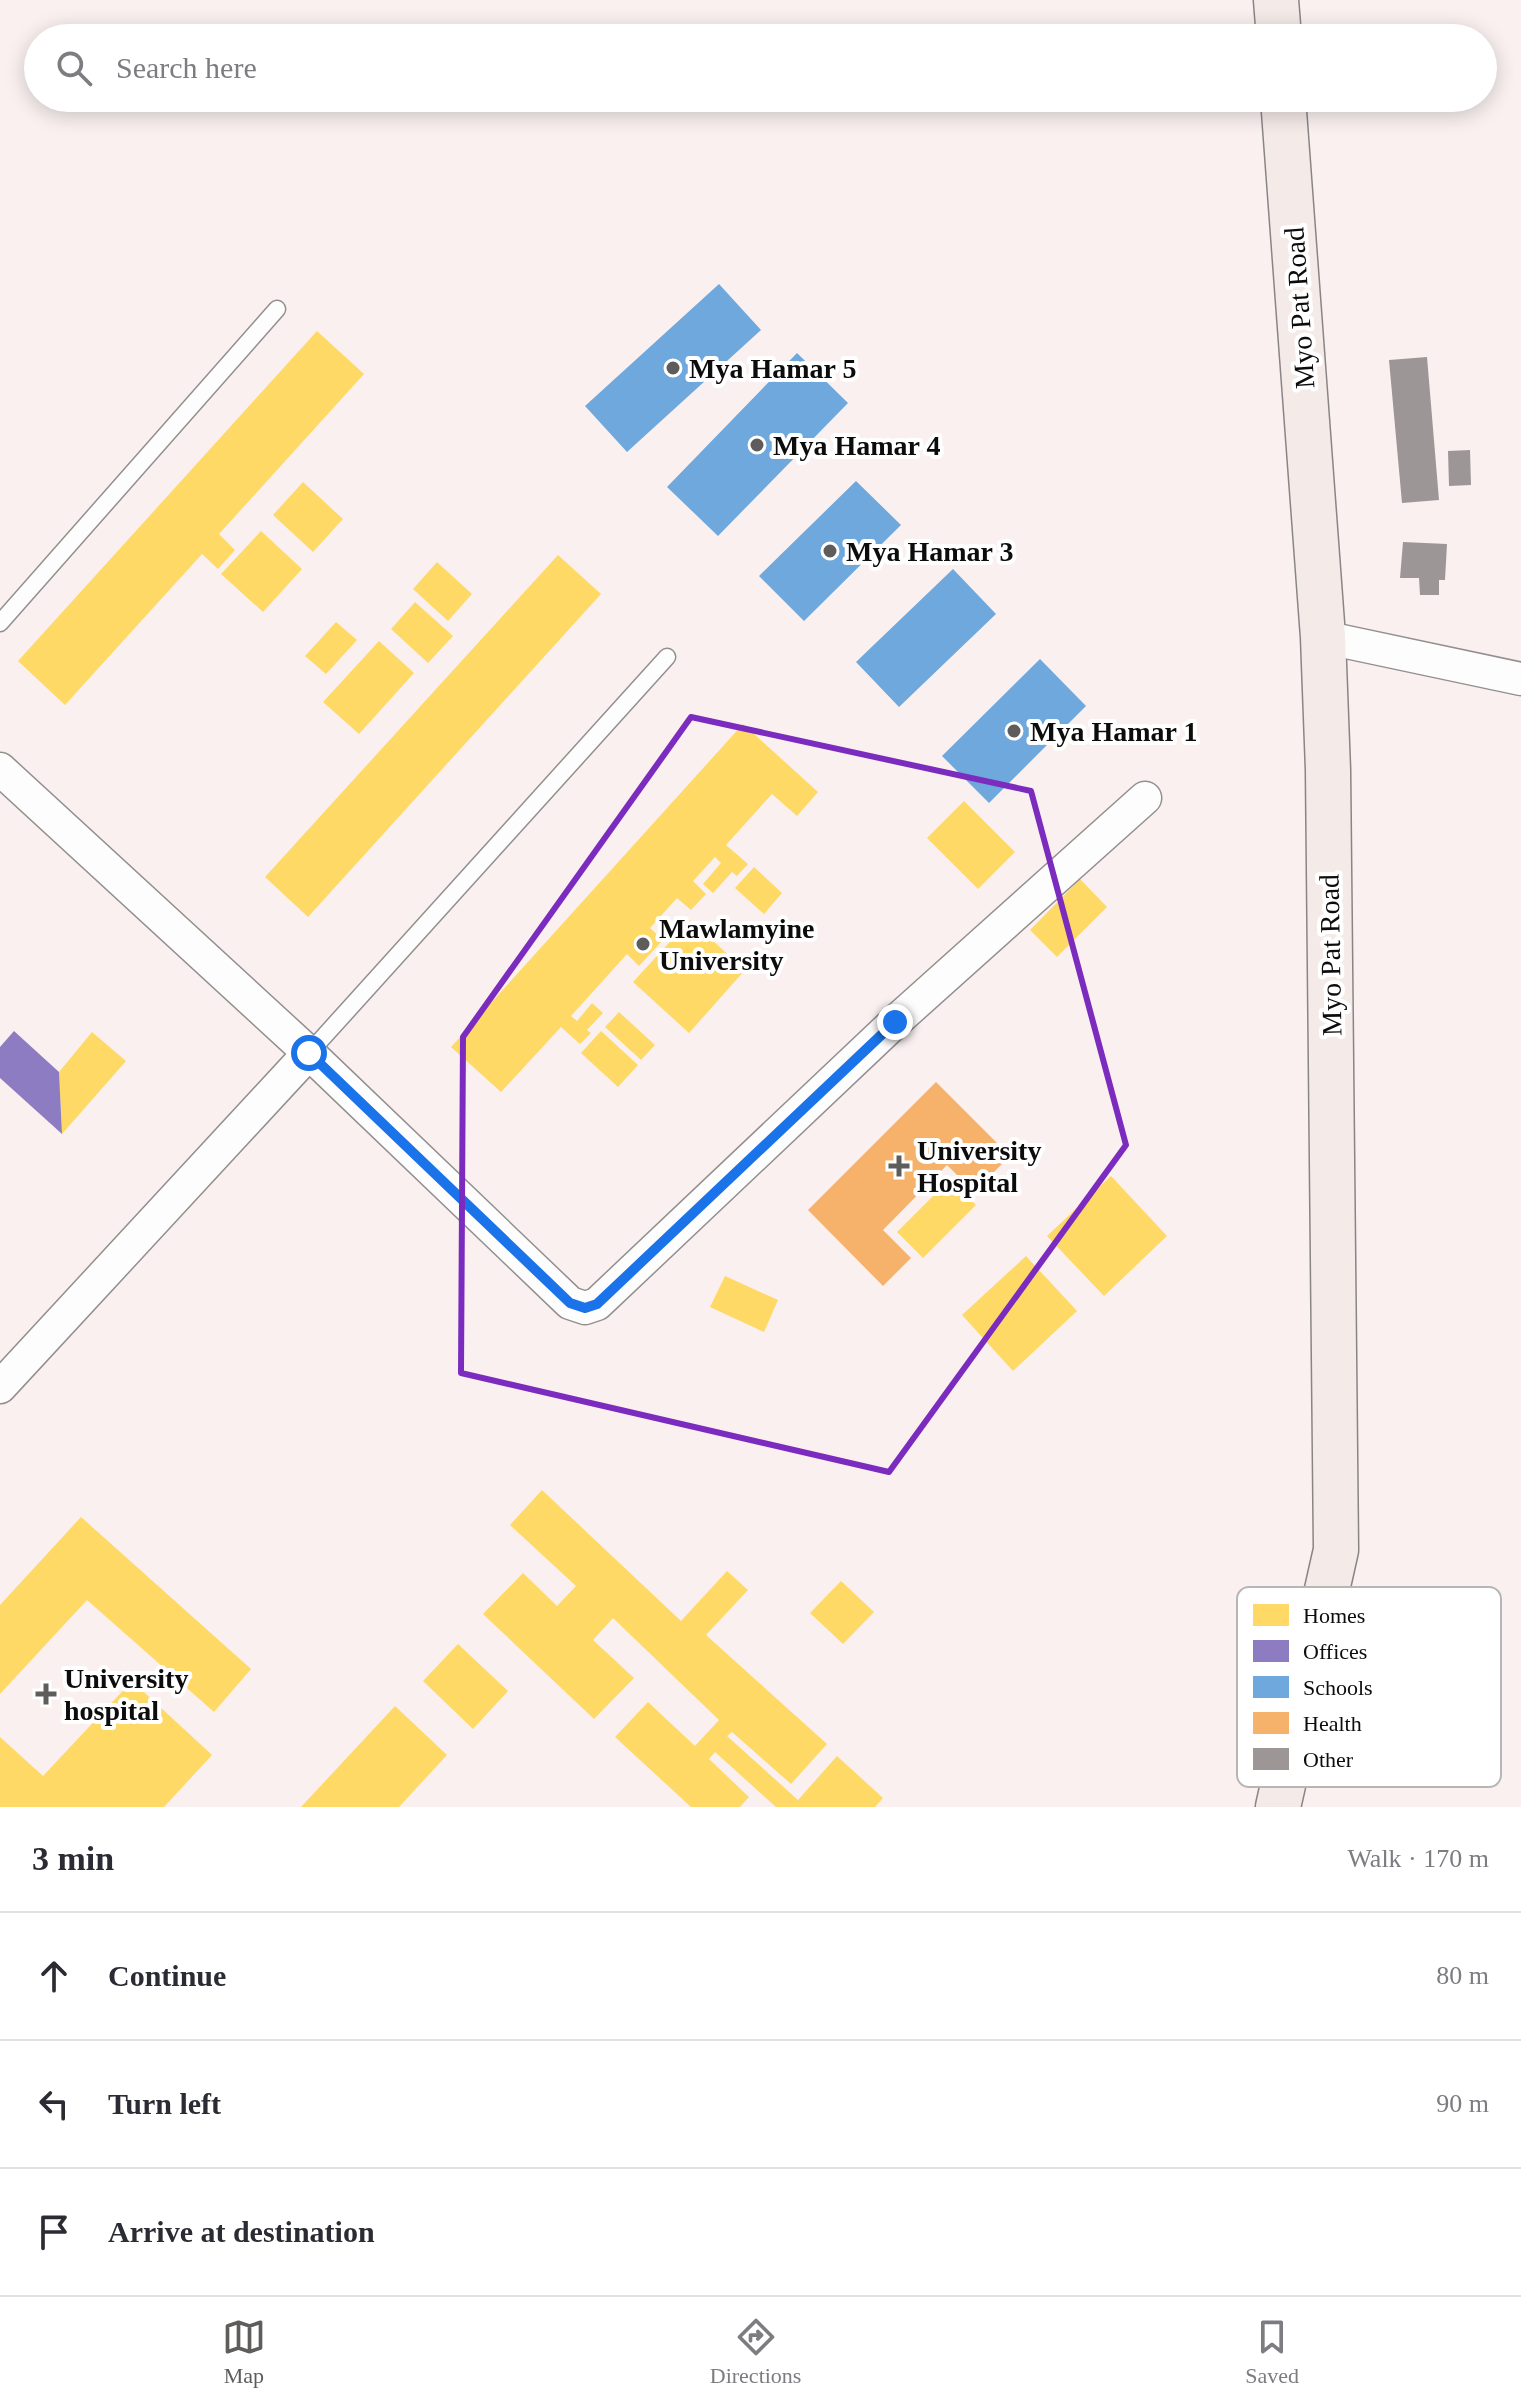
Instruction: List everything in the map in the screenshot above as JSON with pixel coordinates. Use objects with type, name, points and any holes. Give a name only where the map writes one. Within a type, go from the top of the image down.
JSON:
[{"type":"main road","points":[[1276,0],[1278,24]]},
{"type":"main road","name":"Myo Pat Road","points":[[1284,112],[1323,637],[1328,785],[1336,1550],[1328,1587]]},
{"type":"main road","name":"Myo Pat Road","points":[[1278,1807],[1283,1787]]},
{"type":"street","points":[[1323,637],[1521,679]]},
{"type":"street","points":[[0,769],[309,1053],[570,1303],[585,1308],[597,1304],[895,1022],[1145,798]]},
{"type":"street","points":[[0,1387],[309,1053]]},
{"type":"lane","points":[[0,623],[277,309]]},
{"type":"lane","points":[[309,1053],[667,657]]},
{"type":"highlighted area","points":[[691,717],[1031,791],[1126,1145],[889,1472],[461,1373],[463,1037]]},
{"type":"building: Homes","points":[[317,331],[364,374],[219,534],[235,550],[218,569],[202,554],[65,705],[18,661]]},
{"type":"building: Homes","points":[[303,482],[343,519],[313,552],[273,515]]},
{"type":"building: Homes","points":[[261,531],[302,569],[263,612],[221,574]]},
{"type":"building: Homes","points":[[558,555],[601,594],[308,917],[265,877]]},
{"type":"building: Homes","points":[[437,562],[472,594],[448,621],[413,589]]},
{"type":"building: Homes","points":[[415,602],[453,636],[428,663],[391,629]]},
{"type":"building: Homes","points":[[336,622],[357,640],[326,674],[305,656]]},
{"type":"building: Homes","points":[[379,641],[414,673],[359,734],[323,702]]},
{"type":"building: Homes","points":[[743,724],[818,792],[797,816],[772,794],[726,845],[748,864],[737,876],[732,872],[713,893],[703,884],[721,863],[715,857],[693,881],[706,894],[691,910],[677,898],[650,928],[663,940],[639,966],[627,954],[571,1016],[577,1021],[592,1003],[603,1013],[587,1030],[591,1033],[580,1044],[561,1027],[501,1092],[451,1047]]},
{"type":"building: Homes","points":[[964,801],[1015,852],[978,889],[927,838]]},
{"type":"building: Homes","points":[[754,867],[782,893],[764,914],[735,888]]},
{"type":"building: Homes","points":[[1080,879],[1107,907],[1057,957],[1030,930]]},
{"type":"building: Homes","points":[[690,920],[745,970],[689,1033],[633,982]]},
{"type":"building: Homes","points":[[619,1012],[655,1045],[641,1060],[605,1027]]},
{"type":"building: Homes","points":[[601,1031],[638,1065],[618,1087],[581,1053]]},
{"type":"building: Homes","points":[[92,1032],[126,1061],[62,1134],[59,1072]]},
{"type":"building: Homes","points":[[1111,1176],[1167,1236],[1104,1296],[1047,1236]]},
{"type":"building: Homes","points":[[950,1179],[976,1205],[923,1258],[897,1232]]},
{"type":"building: Homes","points":[[1026,1256],[1077,1311],[1013,1371],[962,1315]]},
{"type":"building: Homes","points":[[725,1276],[778,1300],[764,1332],[710,1307]]},
{"type":"building: Homes","points":[[542,1490],[681,1621],[727,1571],[748,1590],[706,1635],[827,1744],[791,1784],[732,1732],[727,1736],[798,1800],[837,1756],[883,1798],[875,1807],[776,1807],[715,1752],[709,1759],[749,1797],[740,1807],[691,1807],[615,1737],[648,1702],[695,1746],[719,1720],[613,1618],[593,1640],[634,1678],[594,1719],[483,1614],[523,1573],[557,1606],[576,1586],[510,1525]]},
{"type":"building: Homes","points":[[81,1517],[251,1669],[214,1712],[87,1600],[0,1694],[0,1605]]},
{"type":"building: Homes","points":[[841,1581],[874,1612],[843,1644],[810,1613]]},
{"type":"building: Homes","points":[[458,1644],[508,1691],[473,1729],[423,1681]]},
{"type":"building: Homes","points":[[132,1681],[212,1755],[164,1807],[0,1807],[0,1737],[43,1776]]},
{"type":"building: Homes","points":[[395,1706],[447,1755],[399,1807],[301,1807]]},
{"type":"building: Offices","points":[[14,1031],[59,1072],[62,1134],[0,1078],[0,1047]]},
{"type":"building: Schools","name":"Mya Hamar 5","points":[[719,284],[761,330],[627,452],[585,406]]},
{"type":"building: Schools","name":"Mya Hamar 4","points":[[797,353],[848,403],[718,536],[667,487]]},
{"type":"building: Schools","name":"Mya Hamar 3","points":[[856,481],[901,525],[804,621],[759,576]]},
{"type":"building: Schools","points":[[953,569],[996,614],[899,707],[856,662]]},
{"type":"building: Schools","name":"Mya Hamar 1","points":[[1040,659],[1086,706],[989,803],[942,756]]},
{"type":"building: Health","points":[[936,1082],[1010,1156],[974,1192],[947,1165],[883,1230],[911,1258],[883,1286],[808,1210]]},
{"type":"building: Other","points":[[1427,357],[1439,500],[1402,503],[1389,360]]},
{"type":"building: Other","points":[[1470,450],[1471,485],[1449,486],[1448,451]]},
{"type":"building: Other","points":[[1403,542],[1447,544],[1445,580],[1439,580],[1439,595],[1420,595],[1419,578],[1400,578]]},
{"type":"place","name":"Mya Hamar 5","points":[[673,368]]},
{"type":"place","name":"Mya Hamar 4","points":[[757,445]]},
{"type":"place","name":"Mya Hamar 3","points":[[830,551]]},
{"type":"place","name":"Mya Hamar 1","points":[[1014,731]]},
{"type":"place","name":"Mawlamyine University","points":[[643,944]]},
{"type":"place","name":"University Hospital","points":[[899,1166]]},
{"type":"place","name":"University hospital","points":[[46,1694]]},
{"type":"route","points":[[309,1053],[570,1303],[585,1308],[597,1304],[895,1022]]}]
